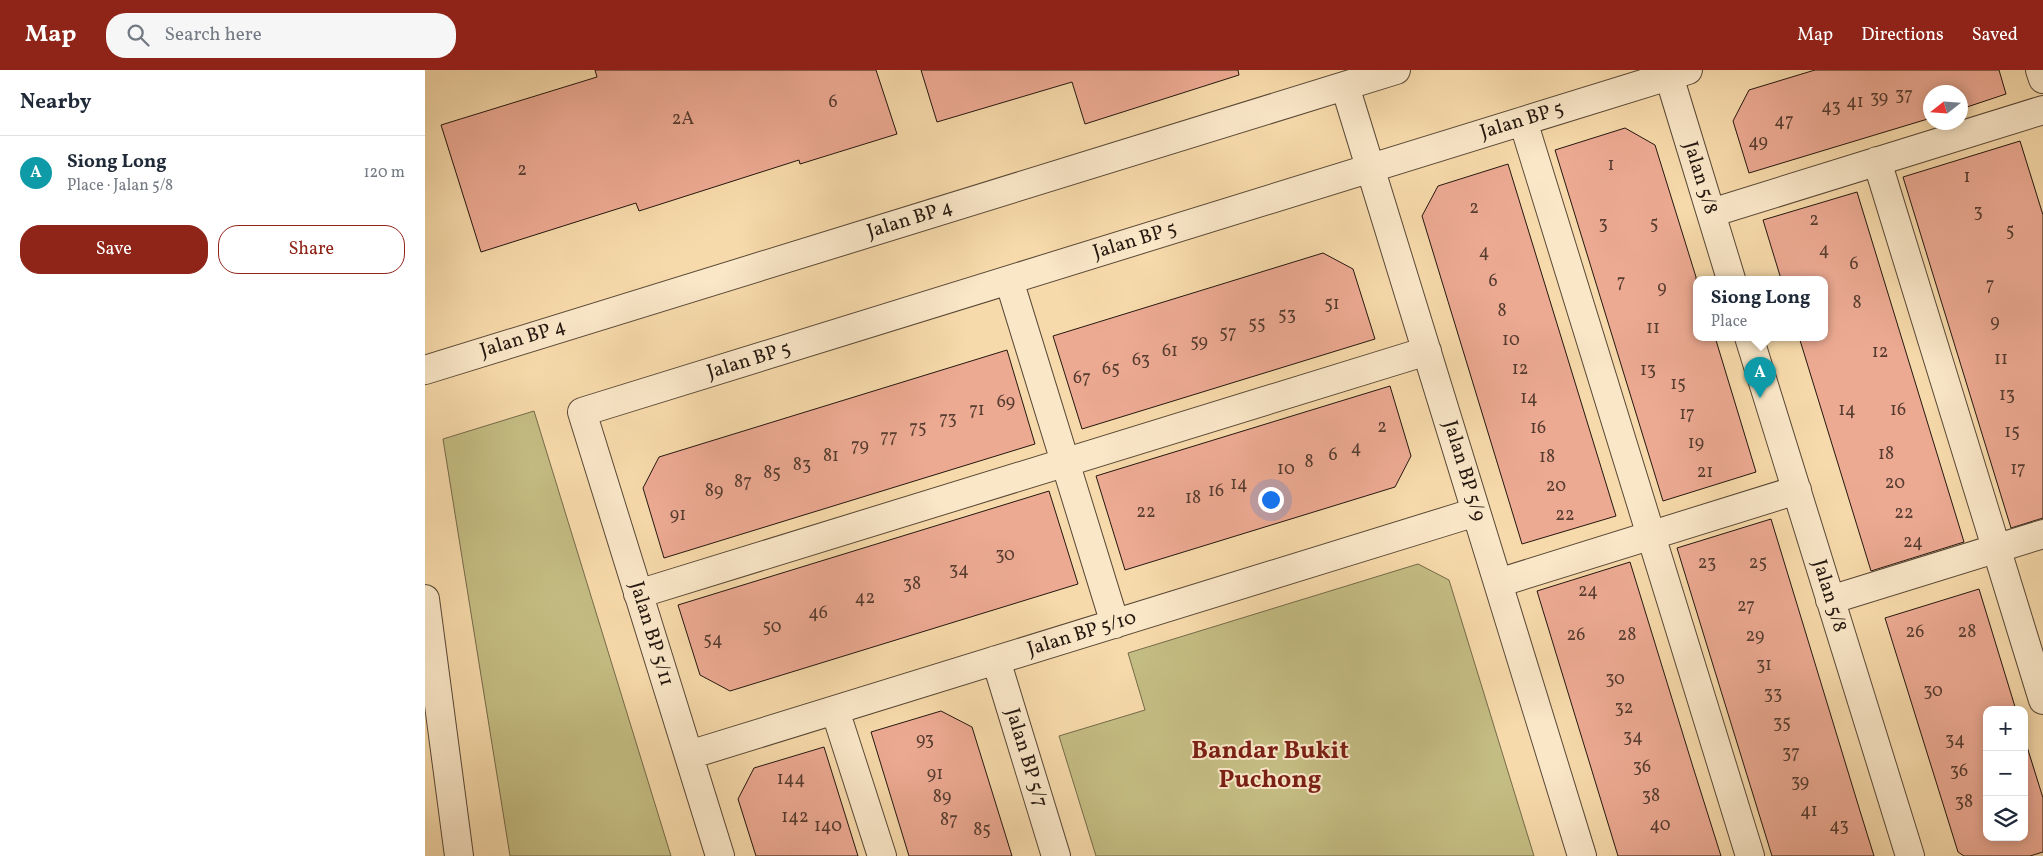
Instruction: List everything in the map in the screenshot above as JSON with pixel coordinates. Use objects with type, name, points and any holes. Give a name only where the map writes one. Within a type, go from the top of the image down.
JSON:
[{"type":"street","name":"Jalan BP 4","points":[[425,370],[1396,70]]},
{"type":"street","points":[[2040,70],[2043,79]]},
{"type":"street","name":"Jalan BP 5","points":[[582,412],[1679,73]]},
{"type":"street","name":"Jalan 5/8","points":[[1679,73],[1711,213],[1730,276]]},
{"type":"street","name":"Jalan BP 5/9","points":[[1345,86],[1582,856]]},
{"type":"street","points":[[1711,213],[2043,110]]},
{"type":"street","points":[[1523,121],[1750,856]]},
{"type":"street","points":[[1877,161],[2043,700]]},
{"type":"street","points":[[1009,280],[1115,624]]},
{"type":"street","name":"Jalan 5/8","points":[[1750,341],[1910,856]]},
{"type":"street","points":[[639,594],[1427,351]]},
{"type":"street","name":"Jalan BP 5/11","points":[[582,412],[720,856]]},
{"type":"street","points":[[1498,583],[1797,490]]},
{"type":"street","name":"Jalan BP 5/10","points":[[689,755],[1476,512]]},
{"type":"street","points":[[1830,600],[2043,534]]},
{"type":"street","points":[[425,599],[459,856]]},
{"type":"street","name":"Jalan BP 5/7","points":[[995,660],[1056,856]]},
{"type":"street","points":[[835,710],[882,856]]},
{"type":"shaded area","points":[[534,411],[671,856],[510,856],[443,439]]},
{"type":"shaded area","points":[[1418,564],[1449,580],[1534,856],[1096,856],[1059,736],[1145,710],[1128,653]]},
{"type":"building","points":[[595,70],[876,70],[897,134],[800,164],[799,160],[639,211],[636,203],[481,252],[441,125],[597,77]]},
{"type":"building","points":[[921,70],[1238,70],[1239,75],[1085,124],[1072,82],[937,122]]},
{"type":"building","points":[[1815,70],[1999,70],[2006,94],[1968,107],[1968,85],[1923,85],[1923,120],[1749,173],[1733,121],[1749,90]]},
{"type":"building","points":[[1625,128],[1655,145],[1696,276],[1693,276],[1693,341],[1716,341],[1756,472],[1663,501],[1555,150]]},
{"type":"building","points":[[2020,141],[2043,215],[2043,518],[2011,528],[1903,177]]},
{"type":"building","points":[[1508,164],[1616,516],[1522,544],[1422,216],[1438,186]]},
{"type":"building","points":[[1857,192],[1964,542],[1871,571],[1800,341],[1828,341],[1828,276],[1780,276],[1763,220]]},
{"type":"building","points":[[1323,253],[1353,269],[1375,339],[1082,429],[1053,336]]},
{"type":"building","points":[[1007,350],[1035,444],[664,558],[643,488],[659,457]]},
{"type":"building","points":[[1390,386],[1411,456],[1395,487],[1125,570],[1096,476]]},
{"type":"building","points":[[1049,491],[1078,584],[730,691],[700,675],[678,605]]},
{"type":"building","points":[[1771,519],[1874,856],[1772,856],[1677,548]]},
{"type":"building","points":[[1630,562],[1721,856],[1618,856],[1537,591]]},
{"type":"building","points":[[1979,589],[2015,706],[1983,706],[1983,841],[2028,841],[2028,750],[2043,798],[2043,852],[2030,856],[1964,856],[1958,852],[1885,618]]},
{"type":"building","points":[[941,711],[972,727],[1012,856],[909,856],[871,732]]},
{"type":"building","points":[[824,747],[858,856],[756,856],[738,799],[754,768]]},
{"type":"place","name":"Siong Long","points":[[1760,398]]},
{"type":"district","name":"Bandar Bukit Puchong","points":[[1270,766]]}]
